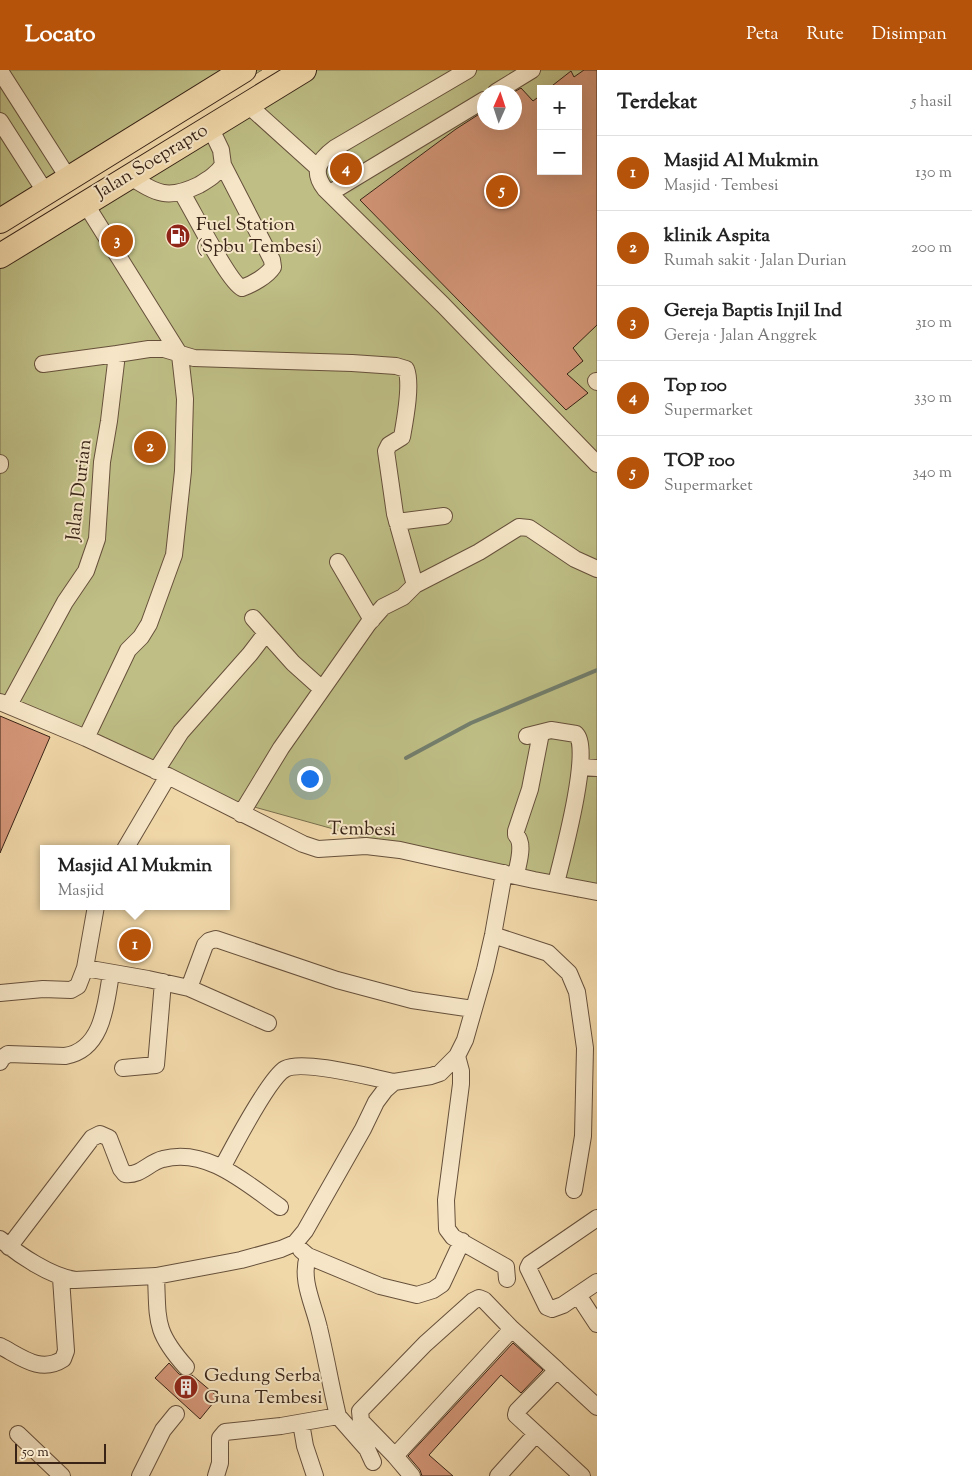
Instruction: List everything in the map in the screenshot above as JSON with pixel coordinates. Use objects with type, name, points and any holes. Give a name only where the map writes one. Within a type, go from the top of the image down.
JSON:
[{"type":"highway","name":"Jalan Soeprapto","points":[[0,221],[244,70]]},
{"type":"highway","name":"Jalan Soeprapto","points":[[0,256],[304,70]]},
{"type":"street","points":[[468,70],[336,148],[322,160],[318,168],[319,180],[597,464]]},
{"type":"street","points":[[507,85],[532,70]]},
{"type":"street","points":[[0,71],[69,179]]},
{"type":"street","points":[[247,104],[318,168]]},
{"type":"street","points":[[330,193],[477,104]]},
{"type":"street","points":[[0,121],[46,193]]},
{"type":"street","points":[[182,193],[227,271],[238,286],[242,288],[248,286],[273,267],[272,260],[223,165],[220,150],[210,127]]},
{"type":"street","points":[[129,176],[160,193],[182,193],[216,174],[223,165]]},
{"type":"street","points":[[85,203],[180,354],[184,376],[185,399],[183,470],[174,555],[149,624],[141,637],[128,650],[86,738]]},
{"type":"street","points":[[43,364],[149,349],[164,349],[194,358],[352,363],[396,366],[406,369],[408,383],[402,437],[400,440],[389,445],[386,451],[397,522],[414,585]]},
{"type":"street","name":"Jalan Durian","points":[[4,703],[86,571],[97,539],[102,462],[117,354]]},
{"type":"street","points":[[397,522],[444,516]]},
{"type":"street","points":[[241,814],[281,748],[372,620],[383,607],[403,597],[414,585],[479,552],[519,527],[529,528],[575,559],[597,569]]},
{"type":"street","points":[[338,562],[372,620]]},
{"type":"street","points":[[253,618],[293,663],[322,689]]},
{"type":"street","points":[[127,845],[181,732],[250,654],[266,633]]},
{"type":"street","name":"Tembesi","points":[[4,703],[162,773],[241,814],[303,844],[318,849],[381,847],[597,892]]},
{"type":"street","points":[[222,1168],[258,1105],[275,1079],[286,1068],[302,1066],[346,1072],[394,1082],[440,1073],[457,1056],[465,1040],[510,874],[521,846],[516,831],[530,788],[534,735],[551,730],[578,735],[581,744],[580,767],[573,813],[556,883]]},
{"type":"street","points":[[580,767],[597,768]]},
{"type":"street","points":[[0,993],[43,989],[72,990],[78,986],[85,968],[95,910]]},
{"type":"street","points":[[493,935],[548,953],[569,973],[576,992],[585,1048],[583,1136],[574,1190]]},
{"type":"street","points":[[189,988],[205,945],[209,941],[216,939],[337,980],[412,1000],[473,1009]]},
{"type":"street","points":[[85,968],[189,988],[268,1023]]},
{"type":"street","points":[[0,1062],[8,1054],[65,1056],[83,1049],[102,1020],[111,973]]},
{"type":"street","points":[[123,1068],[156,1066],[155,980]]},
{"type":"street","points":[[457,1056],[461,1070],[461,1084],[446,1200],[449,1232],[453,1237],[506,1266],[507,1280]]},
{"type":"street","points":[[280,1207],[222,1168],[192,1157],[177,1157],[157,1161],[134,1174],[125,1174],[121,1169],[109,1138],[104,1135],[96,1135],[4,1243],[62,1278],[75,1280],[156,1276],[241,1260],[281,1249],[294,1243],[310,1222],[363,1129],[376,1102],[394,1082]]},
{"type":"street","points":[[597,1218],[530,1264],[528,1268],[550,1308],[556,1308],[597,1282]]},
{"type":"street","points":[[294,1243],[308,1256],[380,1286],[417,1295],[433,1290],[442,1284],[462,1241]]},
{"type":"street","points":[[308,1256],[305,1271],[338,1416],[367,1448],[374,1462]]},
{"type":"street","points":[[156,1276],[160,1330],[171,1350],[186,1367]]},
{"type":"street","points":[[4,1352],[41,1365],[55,1363],[63,1359],[66,1351],[62,1278]]},
{"type":"street","points":[[578,1295],[597,1324]]},
{"type":"street","points":[[412,1476],[361,1421],[359,1414],[362,1408],[425,1344],[473,1301],[479,1298],[484,1300],[512,1329],[597,1407]]},
{"type":"street","points":[[395,1456],[512,1329]]},
{"type":"street","points":[[556,1370],[516,1412],[517,1417],[575,1474]]},
{"type":"street","points":[[140,1476],[163,1430],[176,1414]]},
{"type":"street","points":[[216,1476],[220,1463],[220,1438],[225,1432],[301,1423],[338,1416]]},
{"type":"street","points":[[301,1423],[315,1476]]},
{"type":"street","points":[[18,1434],[62,1476]]},
{"type":"street","points":[[498,1476],[536,1434]]},
{"type":"green space","points":[[0,70],[262,70],[0,230]]},
{"type":"green space","points":[[315,70],[597,70],[597,886],[578,897],[168,783],[0,705],[0,266]]},
{"type":"building","points":[[584,70],[597,70],[597,325],[573,348],[583,361],[567,374],[588,393],[566,410],[360,200],[477,116],[477,130],[522,130],[522,89],[533,101],[537,98],[537,175],[582,175],[582,85],[553,85],[571,71],[574,77]]},
{"type":"building","points":[[0,716],[50,737],[0,853]]},
{"type":"building","points":[[513,1343],[543,1370],[521,1393],[501,1375],[429,1455],[453,1476],[422,1476],[420,1470],[408,1456]]},
{"type":"building","name":"Gedung Serba Guna Tembesi","points":[[169,1363],[179,1374],[187,1377],[192,1375],[218,1397],[200,1419],[155,1378]]},
{"type":"waterway","points":[[406,758],[471,723],[597,670]]},
{"type":"place","name":"Top 100","points":[[346,169]]},
{"type":"place","name":"TOP 100","points":[[502,191]]},
{"type":"place","name":"Fuel Station (Spbu Tembesi)","points":[[178,236]]},
{"type":"place","name":"Gereja Baptis Injil Ind","points":[[117,241]]},
{"type":"place","name":"klinik Aspita","points":[[150,447]]},
{"type":"place","name":"Masjid Al Mukmin","points":[[135,945]]},
{"type":"place","name":"Gedung Serba Guna Tembesi","points":[[186,1387]]}]
